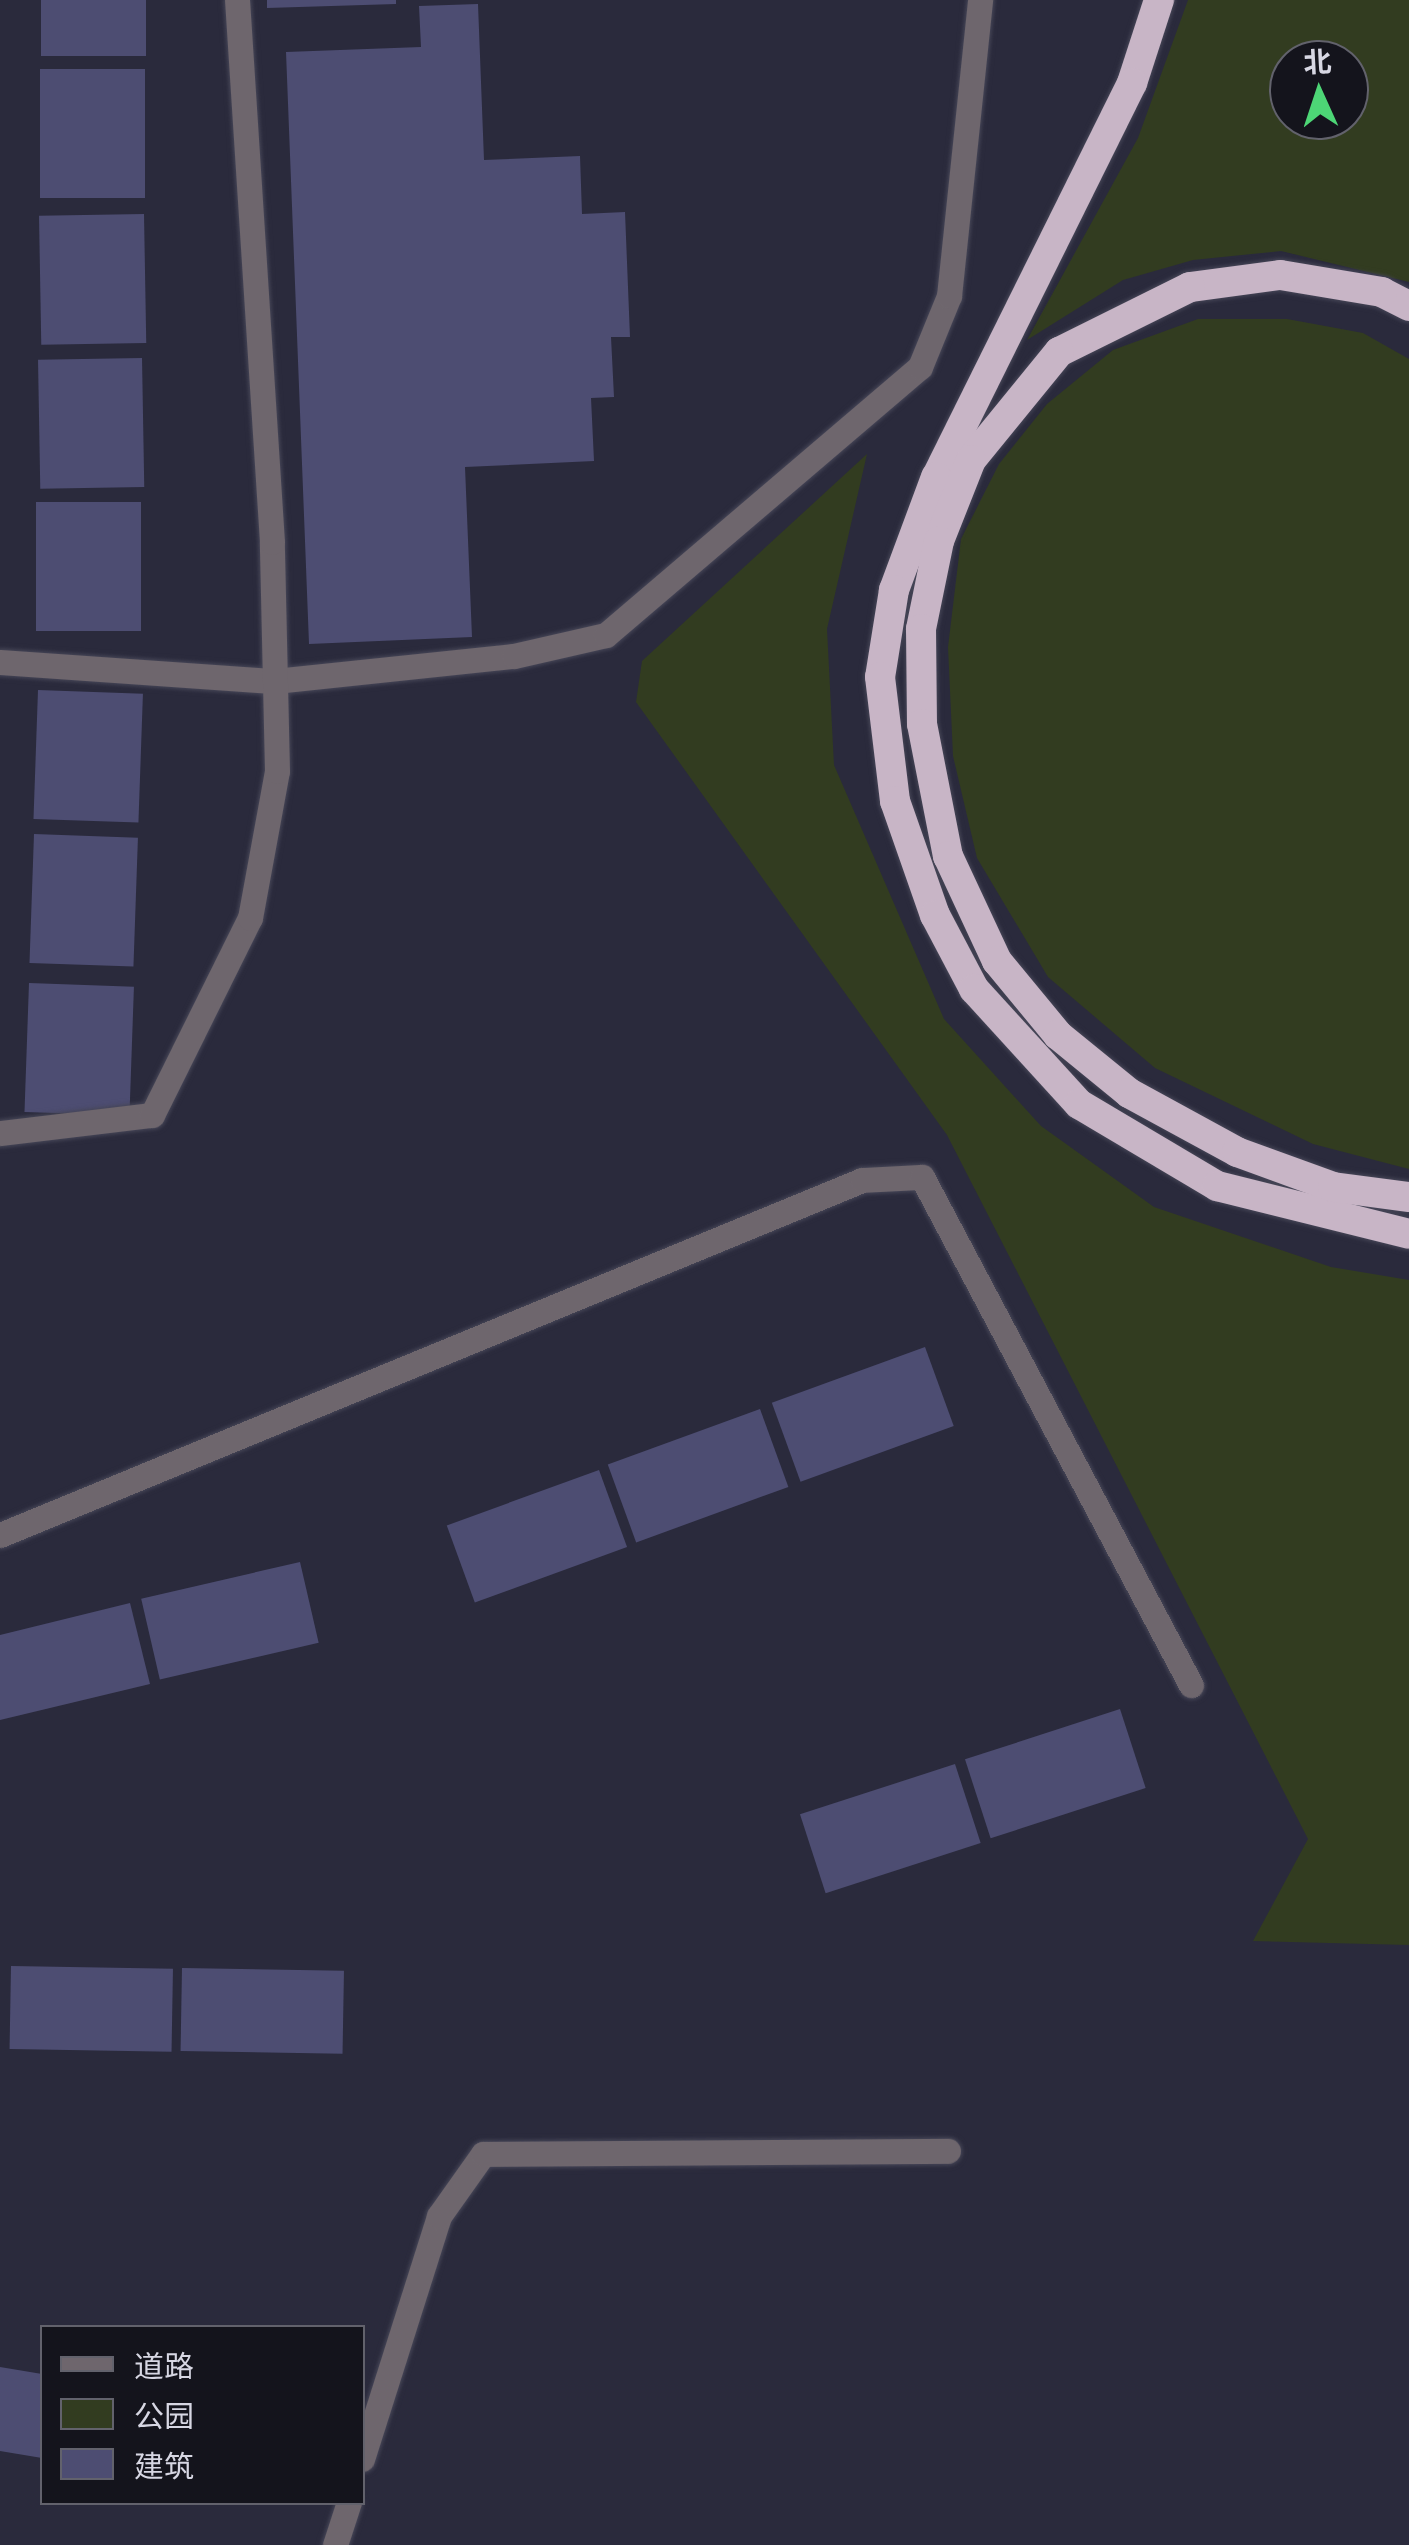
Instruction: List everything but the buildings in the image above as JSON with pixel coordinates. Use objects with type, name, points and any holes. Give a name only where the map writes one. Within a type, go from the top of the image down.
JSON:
[{"type":"highway","points":[[1159,0],[1132,84],[936,477],[894,590],[880,677],[895,801],[934,915],[974,989],[1079,1104],[1217,1186],[1409,1234]]},
{"type":"highway","points":[[1409,306],[1382,292],[1280,275],[1190,287],[1059,352],[971,460],[939,541],[921,630],[922,724],[948,856],[997,960],[1058,1035],[1129,1093],[1238,1152],[1333,1187],[1409,1197]]},
{"type":"lane","points":[[0,1133],[152,1115],[250,918],[277,771],[237,0]]},
{"type":"lane","points":[[0,662],[275,681],[514,656],[606,635],[920,366],[949,296],[980,0]]},
{"type":"lane","points":[[0,1535],[862,1180],[922,1177],[1191,1685]]},
{"type":"lane","points":[[365,2450],[439,2216],[483,2154],[948,2152]]},
{"type":"lane","points":[[336,2545],[348,2505]]},
{"type":"green space","points":[[1188,0],[1409,0],[1409,282],[1281,251],[1193,260],[1123,280],[1027,340],[1138,138]]},
{"type":"green space","points":[[1198,319],[1287,319],[1363,333],[1409,359],[1409,1169],[1313,1144],[1155,1068],[1048,977],[977,858],[953,756],[948,647],[961,539],[999,464],[1047,404],[1113,350]]},
{"type":"green space","points":[[867,454],[827,629],[834,765],[944,1019],[1041,1126],[1154,1207],[1331,1267],[1409,1280],[1409,1945],[1253,1941],[1308,1839],[947,1135],[636,702],[642,661]]}]
